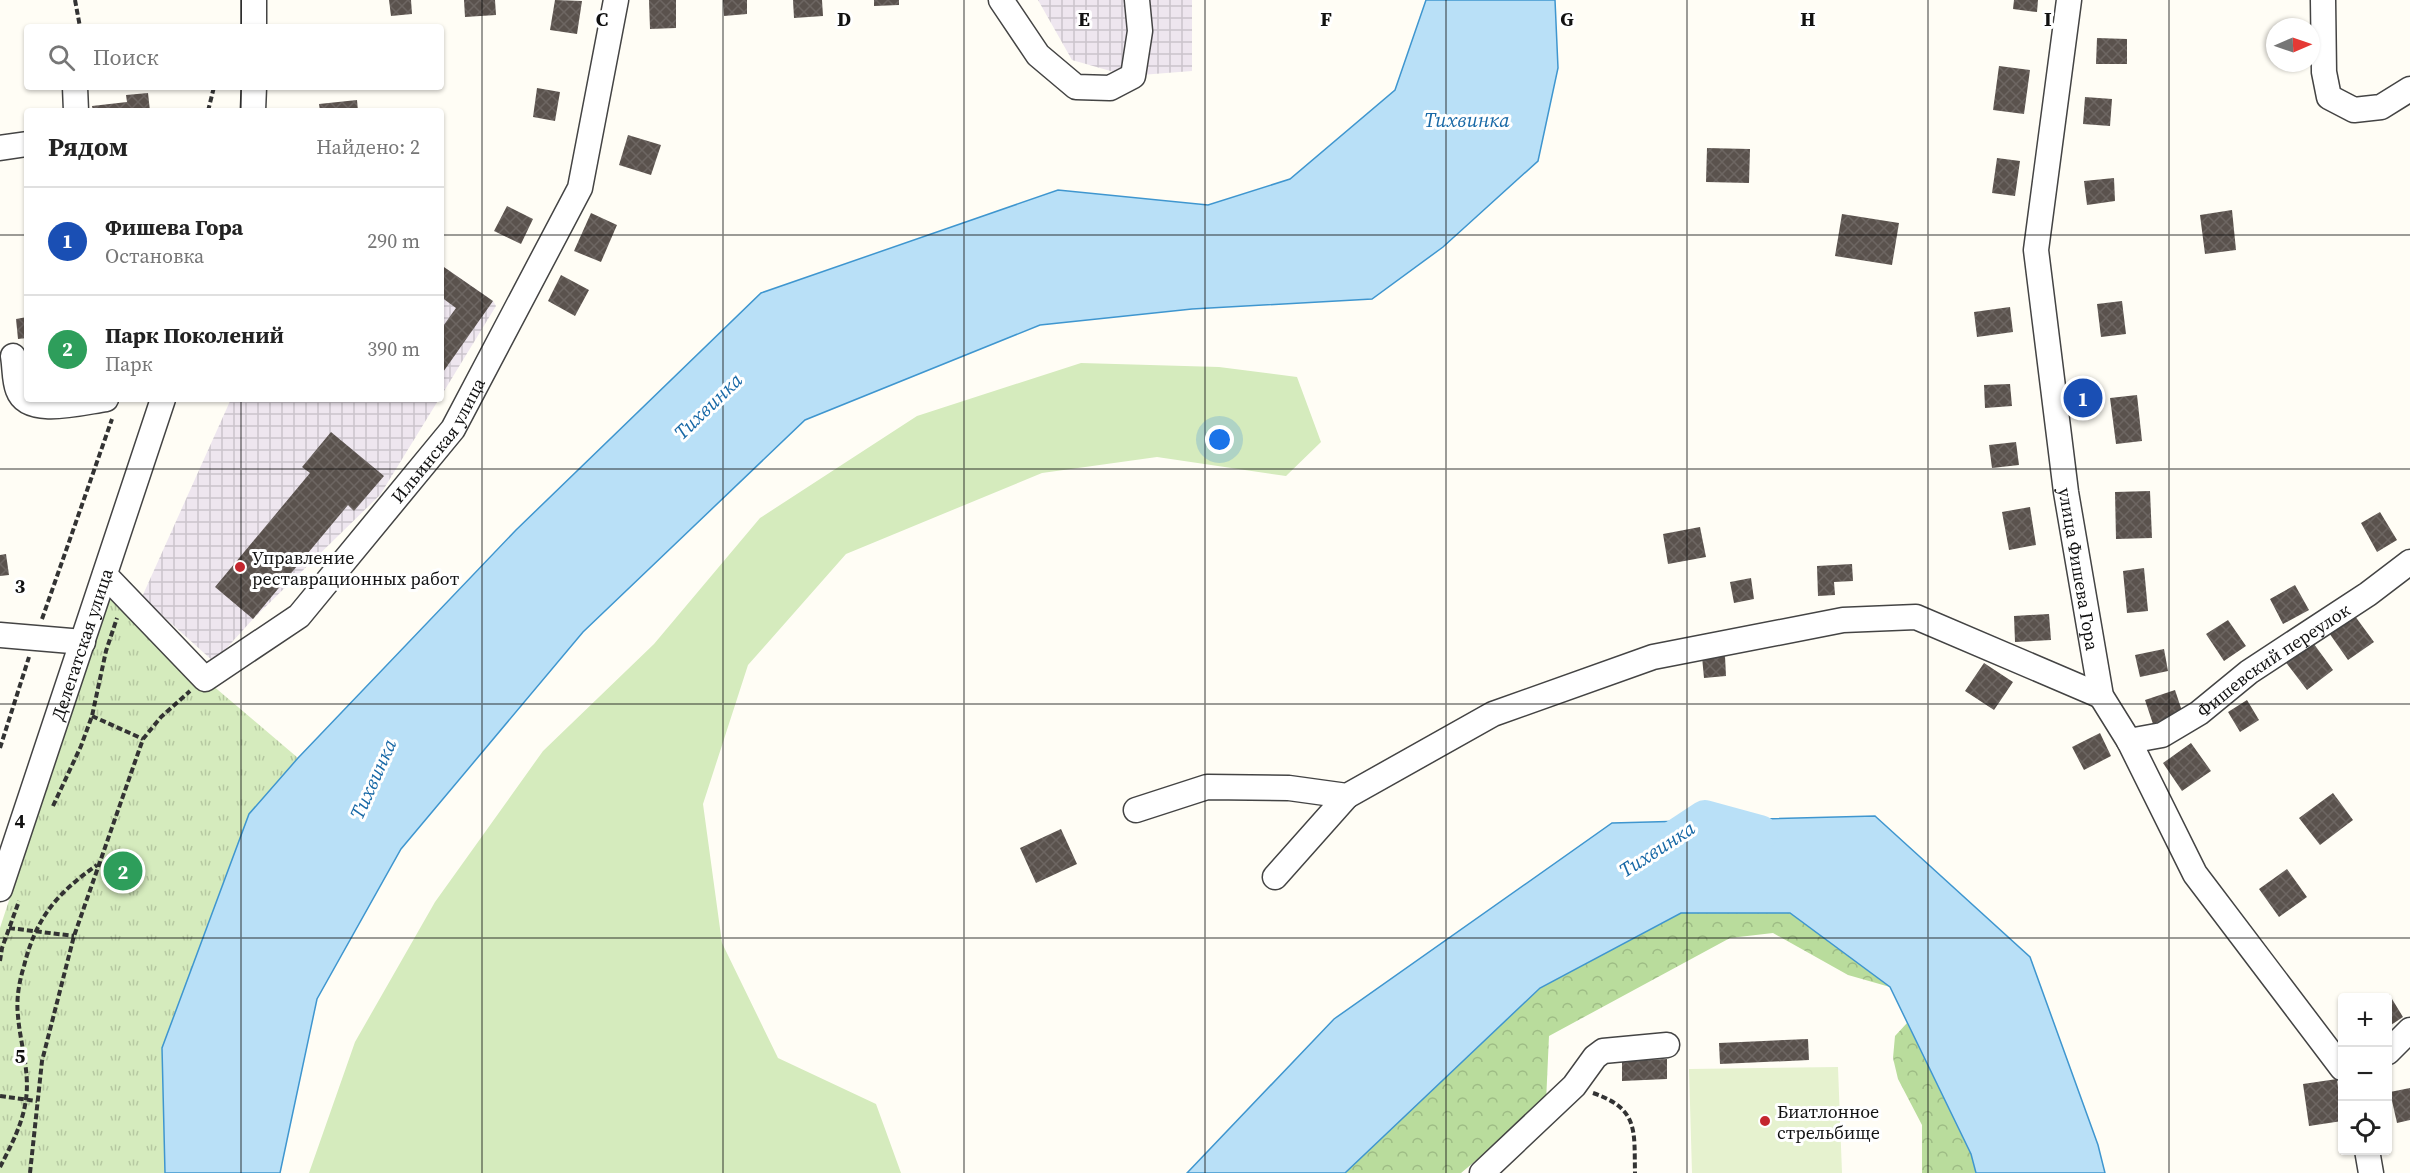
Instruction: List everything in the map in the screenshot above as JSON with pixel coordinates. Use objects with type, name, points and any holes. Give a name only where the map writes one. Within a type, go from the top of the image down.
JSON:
[{"type":"street","points":[[254,0],[254,24]]},
{"type":"street","name":"Ильинская улица","points":[[205,679],[299,616],[453,429],[580,188],[616,0]]},
{"type":"street","points":[[1001,0],[1038,55],[1076,87],[1110,88],[1133,76],[1140,31],[1137,0]]},
{"type":"street","name":"улица Фишева Гора","points":[[2068,0],[2036,250],[2066,492],[2101,696],[2129,741],[2195,874],[2338,1061]]},
{"type":"street","points":[[2323,0],[2324,72],[2329,97],[2354,110],[2382,107],[2410,89]]},
{"type":"street","points":[[75,90],[76,108]]},
{"type":"street","points":[[253,108],[254,90]]},
{"type":"street","points":[[0,148],[24,144]]},
{"type":"street","points":[[13,356],[18,391],[24,397]]},
{"type":"street","points":[[29,402],[44,407],[111,404]]},
{"type":"street","name":"Делегатская улица","points":[[10,892],[83,642],[162,402]]},
{"type":"street","name":"Фишевский переулок","points":[[2129,741],[2162,735],[2199,713],[2249,672],[2368,594],[2410,562]]},
{"type":"street","points":[[105,575],[205,679]]},
{"type":"street","points":[[1275,877],[1347,796],[1493,714],[1653,657],[1843,620],[1916,617],[2101,696]]},
{"type":"street","points":[[0,635],[83,642]]},
{"type":"street","points":[[1136,810],[1207,787],[1289,788],[1347,796]]},
{"type":"street","points":[[2392,1048],[2410,1030]]},
{"type":"street","points":[[1482,1173],[1574,1086],[1594,1057],[1603,1051],[1667,1045]]},
{"type":"street","points":[[2368,1155],[2371,1173]]},
{"type":"path","points":[[75,0],[79,24]]},
{"type":"path","points":[[209,108],[213,90]]},
{"type":"path","points":[[0,748],[111,404]]},
{"type":"path","points":[[51,810],[81,746],[92,716],[105,651],[126,595]]},
{"type":"path","points":[[30,1173],[42,1062],[74,936],[98,865],[143,739],[161,717],[205,679]]},
{"type":"path","points":[[92,716],[143,739]]},
{"type":"path","points":[[0,1167],[18,1129],[26,1100],[18,1015],[19,983],[34,932],[60,894],[98,865]]},
{"type":"path","points":[[0,961],[9,928],[10,892]]},
{"type":"path","points":[[9,928],[74,936]]},
{"type":"path","points":[[1574,1086],[1610,1099],[1626,1112],[1635,1131],[1635,1173]]},
{"type":"path","points":[[0,1096],[36,1101]]},
{"type":"shaded area","points":[[1038,0],[1192,0],[1192,71],[1128,76],[1072,60]]},
{"type":"shaded area","points":[[444,267],[493,301],[496,306],[444,391]]},
{"type":"shaded area","points":[[230,402],[437,402],[380,495],[253,619],[214,662],[142,597]]},
{"type":"green space","points":[[1081,363],[1219,367],[1297,377],[1321,442],[1286,476],[1157,457],[1042,473],[846,554],[748,665],[703,804],[722,943],[778,1058],[876,1104],[901,1173],[309,1173],[355,1042],[435,902],[543,751],[654,644],[760,518],[917,416]]},
{"type":"green space","points":[[113,581],[205,679],[298,758],[249,814],[162,1048],[165,1173],[0,1173],[0,928]]},
{"type":"green space","points":[[1681,913],[1790,913],[1890,987],[1848,975],[1773,933],[1730,938],[1549,1036],[1546,1102],[1461,1173],[1345,1173],[1540,988]]},
{"type":"green space","points":[[1907,1023],[1971,1154],[1976,1173],[1922,1173],[1922,1125],[1898,1079],[1893,1058],[1895,1036]]},
{"type":"green space","name":"Биатлонное стрельбище","points":[[1838,1067],[1842,1173],[1692,1173],[1689,1069]]},
{"type":"water","name":"Тихвинка","points":[[1426,0],[1555,0],[1558,68],[1538,161],[1443,247],[1372,299],[1192,309],[1040,325],[805,420],[583,632],[401,849],[317,999],[280,1173],[165,1173],[162,1048],[249,814],[298,758],[516,530],[761,293],[1058,190],[1208,205],[1290,179],[1395,90]]},
{"type":"water","name":"Тихвинка","points":[[1875,816],[2030,957],[2098,1145],[2105,1173],[1976,1173],[1971,1154],[1890,987],[1790,913],[1681,913],[1540,988],[1345,1173],[1187,1173],[1334,1019],[1612,823]]},
{"type":"building","points":[[389,0],[411,0],[412,14],[391,16]]},
{"type":"building","points":[[464,0],[495,0],[496,15],[465,17]]},
{"type":"building","points":[[555,0],[582,1],[577,34],[550,30]]},
{"type":"building","points":[[649,0],[676,0],[676,28],[650,29]]},
{"type":"building","points":[[723,0],[747,0],[747,14],[724,16]]},
{"type":"building","points":[[793,0],[822,0],[823,16],[794,18]]},
{"type":"building","points":[[874,0],[899,0],[899,5],[874,6]]},
{"type":"building","points":[[2014,0],[2038,0],[2037,12],[2013,9]]},
{"type":"building","points":[[2097,38],[2127,39],[2127,64],[2096,64]]},
{"type":"building","points":[[1999,66],[2030,70],[2024,114],[1993,110]]},
{"type":"building","points":[[537,88],[560,92],[555,121],[533,117]]},
{"type":"building","points":[[148,93],[150,108],[92,108],[92,106],[127,102],[126,95]]},
{"type":"building","points":[[2085,97],[2112,99],[2110,126],[2083,124]]},
{"type":"building","points":[[357,100],[358,108],[320,108],[319,104]]},
{"type":"building","points":[[628,135],[661,145],[651,175],[619,165]]},
{"type":"building","points":[[1707,148],[1750,149],[1749,183],[1706,182]]},
{"type":"building","points":[[1997,158],[2020,161],[2015,196],[1992,193]]},
{"type":"building","points":[[2114,178],[2115,201],[2087,205],[2084,181]]},
{"type":"building","points":[[507,206],[533,219],[521,244],[494,231]]},
{"type":"building","points":[[2232,210],[2236,250],[2205,254],[2200,215]]},
{"type":"building","points":[[591,213],[617,225],[601,262],[574,251]]},
{"type":"building","points":[[1842,214],[1899,223],[1892,265],[1835,256]]},
{"type":"building","points":[[444,267],[493,301],[444,371],[444,325],[456,308],[444,299]]},
{"type":"building","points":[[561,275],[589,290],[575,316],[548,301]]},
{"type":"building","points":[[2122,301],[2126,334],[2101,337],[2097,304]]},
{"type":"building","points":[[2010,307],[2013,332],[1977,337],[1974,312]]},
{"type":"building","points":[[24,318],[24,338],[18,339],[16,319]]},
{"type":"building","points":[[2010,384],[2012,406],[1985,408],[1984,385]]},
{"type":"building","points":[[2137,395],[2142,441],[2116,444],[2110,398]]},
{"type":"building","points":[[331,432],[384,476],[354,511],[348,505],[253,619],[215,587],[310,473],[302,467]]},
{"type":"building","points":[[2016,442],[2019,465],[1992,468],[1989,445]]},
{"type":"building","points":[[2150,491],[2152,538],[2116,539],[2115,492]]},
{"type":"building","points":[[2030,507],[2036,545],[2009,550],[2002,512]]},
{"type":"building","points":[[2380,512],[2397,540],[2377,552],[2361,523]]},
{"type":"building","points":[[1700,527],[1706,557],[1668,564],[1663,534]]},
{"type":"building","points":[[6,554],[9,575],[0,576],[0,555]]},
{"type":"building","points":[[1852,564],[1853,581],[1834,582],[1835,595],[1818,596],[1817,566]]},
{"type":"building","points":[[2144,568],[2148,611],[2127,613],[2123,571]]},
{"type":"building","points":[[1751,578],[1754,599],[1734,603],[1730,582]]},
{"type":"building","points":[[2295,585],[2309,610],[2283,624],[2270,599]]},
{"type":"building","points":[[2352,612],[2374,642],[2348,660],[2327,630]]},
{"type":"building","points":[[2049,614],[2051,640],[2015,642],[2014,616]]},
{"type":"building","points":[[2228,620],[2246,646],[2224,661],[2206,634]]},
{"type":"building","points":[[2311,640],[2333,670],[2307,690],[2284,660]]},
{"type":"building","points":[[2164,649],[2168,671],[2140,677],[2135,655]]},
{"type":"building","points":[[1725,656],[1726,676],[1704,678],[1702,657]]},
{"type":"building","points":[[1984,663],[2013,682],[1994,710],[1965,691]]},
{"type":"building","points":[[2175,690],[2183,714],[2153,724],[2145,700]]},
{"type":"building","points":[[2247,700],[2259,720],[2240,732],[2228,712]]},
{"type":"building","points":[[2100,733],[2111,756],[2084,770],[2072,747]]},
{"type":"building","points":[[2191,743],[2211,771],[2182,791],[2163,763]]},
{"type":"building","points":[[2333,793],[2353,820],[2320,845],[2299,818]]},
{"type":"building","points":[[1061,829],[1077,864],[1036,883],[1020,848]]},
{"type":"building","points":[[2287,869],[2307,897],[2279,917],[2259,889]]},
{"type":"building","points":[[2392,999],[2403,1017],[2392,1024]]},
{"type":"building","points":[[1808,1039],[1809,1060],[1720,1064],[1719,1043]]},
{"type":"building","points":[[1667,1059],[1667,1079],[1622,1081],[1622,1061]]},
{"type":"building","points":[[2337,1079],[2338,1122],[2309,1126],[2303,1084]]},
{"type":"building","points":[[2410,1088],[2410,1120],[2397,1123],[2392,1092]]},
{"type":"waterway","name":"Тихвинка","points":[[1661,847],[1705,818],[1760,833]]},
{"type":"place","name":"Фишева Гора","points":[[2083,398]]},
{"type":"place","name":"Управление реставрационных работ","points":[[240,567]]},
{"type":"place","name":"Парк Поколений","points":[[123,871]]},
{"type":"place","name":"Биатлонное стрельбище","points":[[1765,1121]]}]
